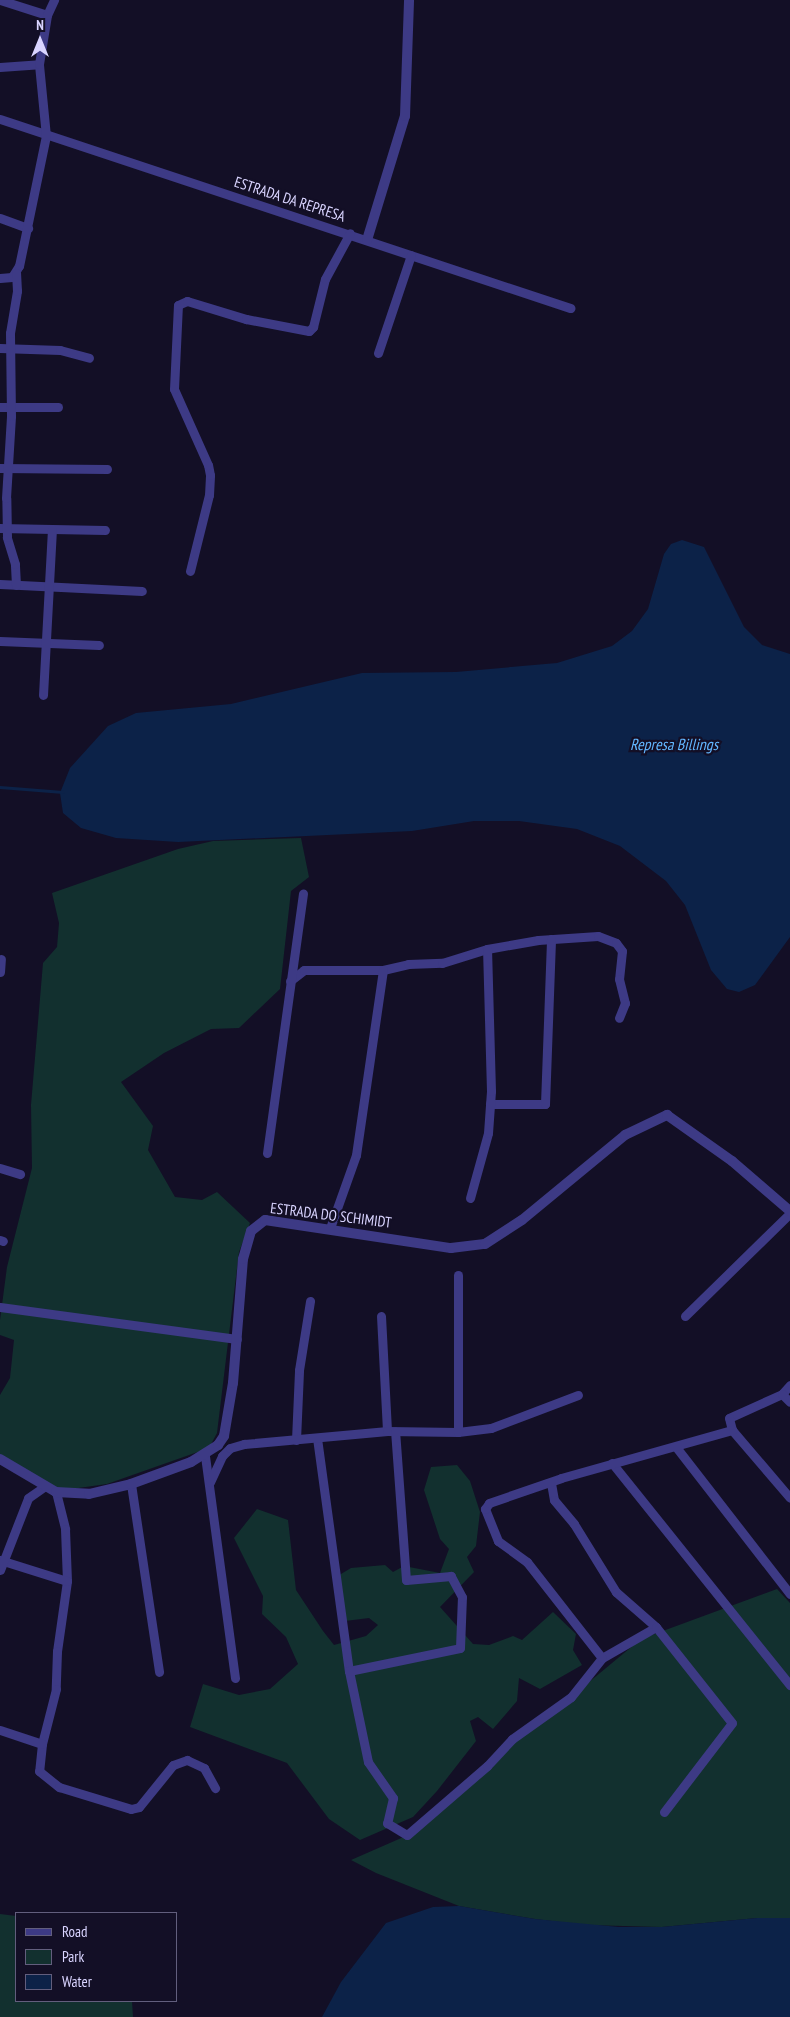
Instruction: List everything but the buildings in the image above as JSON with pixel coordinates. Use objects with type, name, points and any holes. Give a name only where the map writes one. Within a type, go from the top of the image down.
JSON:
[{"type":"street","points":[[0,0],[48,15]]},
{"type":"street","points":[[16,584],[15,564],[3,528],[4,468],[11,407],[10,348],[17,291],[16,273],[28,228],[46,136],[40,64],[48,15],[54,0]]},
{"type":"street","points":[[367,240],[404,122],[409,0]]},
{"type":"street","points":[[0,67],[40,64]]},
{"type":"street","name":"ESTRADA DA REPRESA","points":[[0,119],[46,136],[350,233],[570,308]]},
{"type":"street","points":[[0,218],[28,228]]},
{"type":"street","points":[[190,571],[209,495],[210,475],[208,464],[174,389],[178,305],[186,301],[246,319],[309,331],[313,327],[325,280],[350,233]]},
{"type":"street","points":[[378,353],[411,255]]},
{"type":"street","points":[[0,278],[16,273]]},
{"type":"street","points":[[0,348],[60,350],[89,358]]},
{"type":"street","points":[[0,407],[58,408]]},
{"type":"street","points":[[4,468],[107,469]]},
{"type":"street","points":[[3,528],[105,530]]},
{"type":"street","points":[[43,695],[52,529]]},
{"type":"street","points":[[0,584],[142,591]]},
{"type":"street","points":[[0,641],[98,645]]},
{"type":"street","points":[[267,1153],[303,893]]},
{"type":"street","points":[[290,981],[304,970],[383,970],[408,964],[442,963],[487,949],[551,938],[598,936],[616,943],[622,951],[619,979],[624,1003],[619,1018]]},
{"type":"street","points":[[490,1104],[545,1104],[551,938]]},
{"type":"street","points":[[470,1198],[488,1132],[490,1104],[487,949]]},
{"type":"street","points":[[0,972],[1,959]]},
{"type":"street","points":[[330,1228],[356,1155],[383,970]]},
{"type":"street","name":"ESTRADA DO SCHIMIDT","points":[[0,1458],[44,1487],[56,1492],[89,1494],[131,1484],[205,1456],[224,1436],[237,1339],[243,1259],[256,1225],[272,1220],[451,1248],[485,1244],[522,1220],[625,1135],[662,1115],[674,1118],[732,1161],[790,1212]]},
{"type":"street","points":[[0,1168],[20,1174]]},
{"type":"street","points":[[685,1316],[790,1212]]},
{"type":"street","points":[[458,1275],[458,1432]]},
{"type":"street","points":[[296,1440],[299,1370],[310,1301]]},
{"type":"street","points":[[0,1307],[237,1339]]},
{"type":"street","points":[[349,1671],[460,1648],[462,1597],[451,1576],[406,1580],[382,1316]]},
{"type":"street","points":[[790,1385],[782,1394],[729,1418],[732,1430],[790,1498]]},
{"type":"street","points":[[782,1394],[790,1402]]},
{"type":"street","points":[[210,1482],[222,1456],[230,1448],[391,1431],[458,1432],[490,1428],[578,1395]]},
{"type":"street","points":[[602,1658],[527,1562],[498,1540],[485,1509],[489,1503],[551,1484],[612,1462],[676,1447],[732,1430]]},
{"type":"street","points":[[317,1438],[349,1671],[368,1762],[393,1798],[387,1823],[407,1836],[486,1766],[512,1739],[571,1697],[602,1658],[656,1627]]},
{"type":"street","points":[[676,1447],[790,1594]]},
{"type":"street","points":[[205,1456],[210,1482],[209,1502],[235,1678]]},
{"type":"street","points":[[612,1462],[790,1685]]},
{"type":"street","points":[[131,1484],[159,1672]]},
{"type":"street","points":[[551,1484],[554,1500],[574,1524],[616,1592],[656,1627],[732,1723],[664,1812]]},
{"type":"street","points":[[44,1487],[28,1498],[1,1563],[67,1581]]},
{"type":"street","points":[[56,1492],[65,1529],[67,1581],[57,1651],[56,1689],[42,1744],[39,1771],[59,1787],[131,1809],[139,1807],[173,1765],[188,1760],[204,1768],[215,1788]]},
{"type":"street","points":[[0,1730],[42,1744]]},
{"type":"green space","points":[[301,838],[309,877],[291,891],[280,989],[239,1028],[211,1029],[164,1053],[121,1082],[153,1126],[148,1150],[175,1197],[202,1200],[217,1192],[250,1223],[239,1252],[217,1433],[209,1448],[107,1484],[64,1490],[44,1485],[0,1457],[0,1395],[10,1378],[14,1340],[0,1335],[0,1320],[7,1267],[32,1168],[31,1105],[43,963],[57,947],[59,923],[52,893],[178,849],[213,841]]},
{"type":"green space","points":[[457,1465],[470,1481],[480,1512],[476,1546],[467,1557],[474,1572],[440,1607],[473,1644],[489,1645],[513,1636],[522,1640],[553,1612],[576,1634],[573,1650],[582,1665],[540,1689],[519,1678],[517,1701],[493,1729],[478,1717],[470,1721],[476,1741],[437,1791],[413,1817],[360,1840],[329,1819],[287,1763],[190,1727],[203,1684],[239,1695],[270,1689],[298,1664],[286,1637],[262,1614],[263,1596],[234,1538],[257,1509],[288,1520],[296,1590],[323,1631],[334,1645],[366,1636],[378,1625],[369,1618],[345,1621],[336,1577],[351,1568],[385,1565],[393,1572],[404,1566],[440,1573],[449,1549],[440,1539],[424,1490],[431,1467]]},
{"type":"green space","points":[[777,1589],[790,1603],[790,1918],[757,1918],[662,1927],[585,1925],[535,1919],[459,1906],[376,1873],[351,1860],[415,1832],[512,1739],[571,1697],[641,1639]]},
{"type":"green space","points":[[0,1914],[15,1916],[15,2002],[132,2002],[133,2017],[0,2017]]},
{"type":"water","name":"Represa Billings","points":[[682,540],[704,547],[744,627],[762,645],[790,654],[790,937],[755,985],[739,992],[727,989],[711,970],[685,905],[666,881],[620,846],[577,829],[519,821],[474,821],[412,831],[178,842],[116,838],[81,828],[63,813],[60,793],[70,768],[108,726],[136,713],[231,704],[362,673],[456,672],[557,663],[612,646],[632,631],[648,609],[664,554],[671,544]]},
{"type":"water","points":[[459,1906],[535,1919],[619,1927],[662,1927],[757,1918],[790,1918],[790,2017],[322,2017],[341,1982],[386,1923],[433,1907]]},
{"type":"waterway","points":[[0,787],[63,792]]}]
